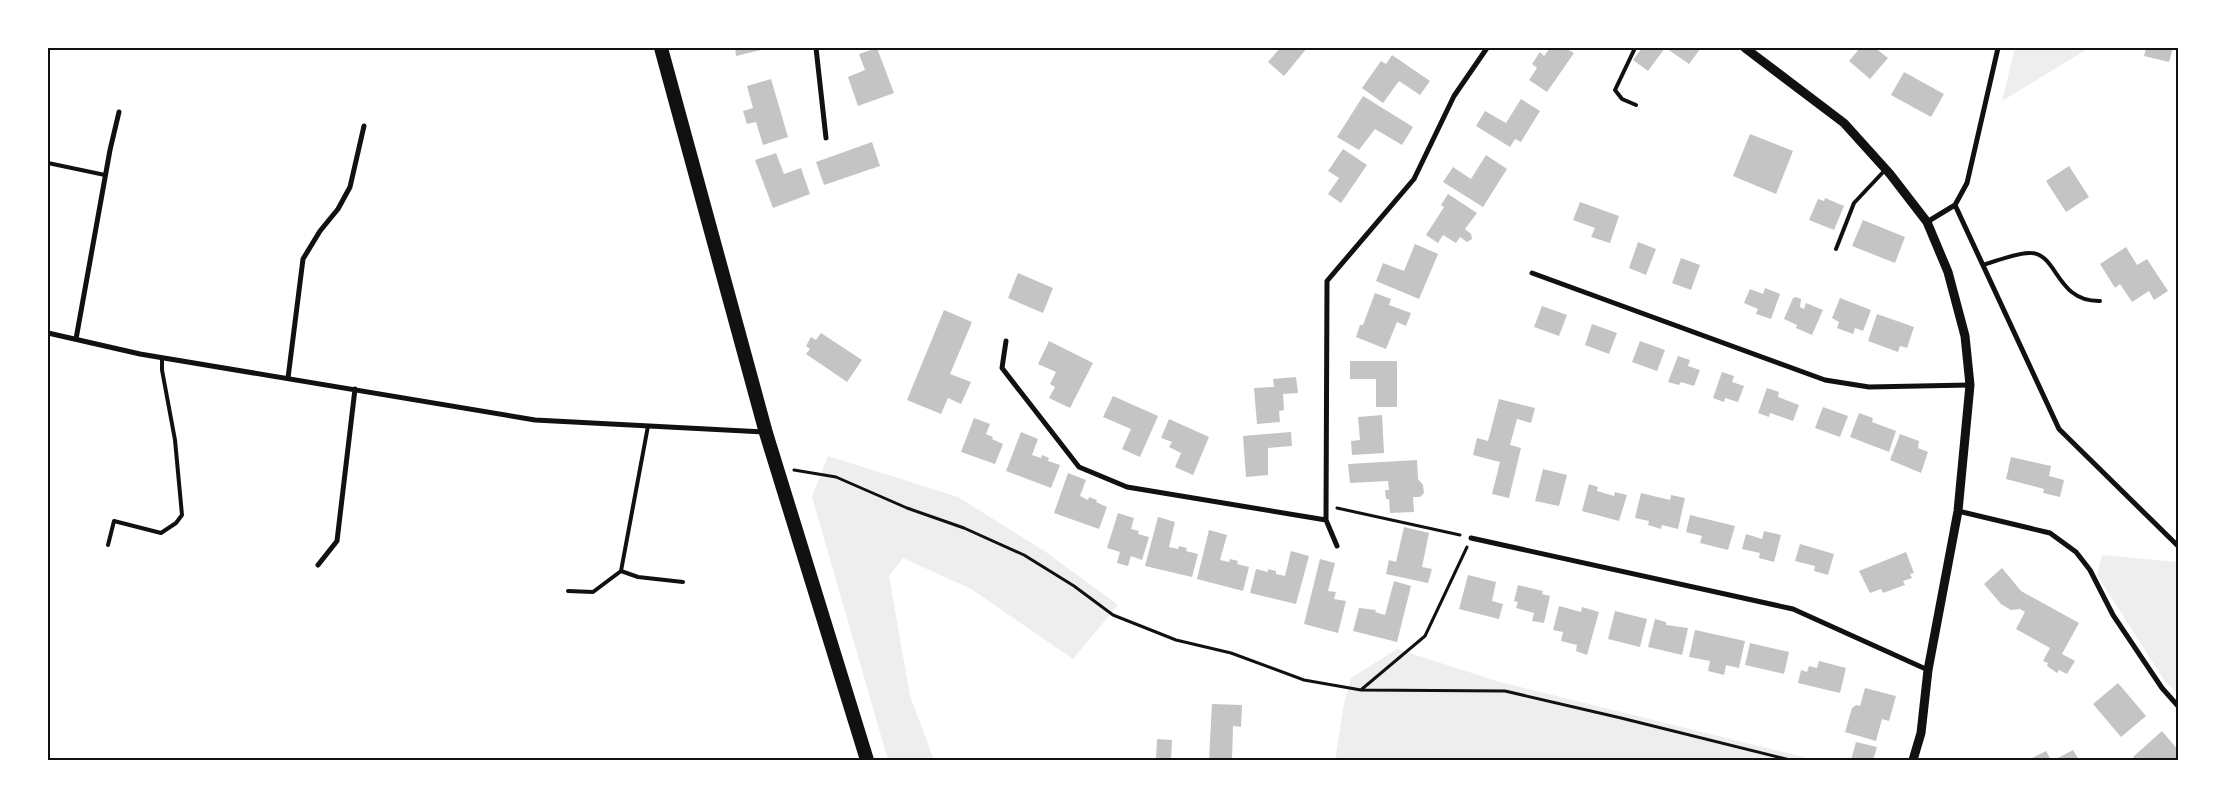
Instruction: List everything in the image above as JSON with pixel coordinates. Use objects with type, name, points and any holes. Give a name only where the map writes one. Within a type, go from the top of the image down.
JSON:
[{"type":"highway","points":[[661,48],[776,467],[867,760]]},
{"type":"street","points":[[816,48],[826,138]]},
{"type":"street","points":[[1337,546],[1326,520],[1327,281],[1414,179],[1454,96],[1487,48]]},
{"type":"street","points":[[1745,48],[1844,123],[1886,169],[1927,222],[1948,272],[1962,327],[1970,385],[1958,511],[1928,670],[1921,733],[1913,760]]},
{"type":"street","points":[[1927,222],[1955,205],[1967,182],[1998,48]]},
{"type":"street","points":[[76,339],[118,112]]},
{"type":"street","points":[[288,378],[303,259],[320,231],[338,209],[350,187],[364,126]]},
{"type":"street","points":[[1955,205],[2059,429],[2178,546]]},
{"type":"street","points":[[1532,273],[1825,380],[1869,387],[1970,385]]},
{"type":"street","points":[[48,333],[162,358],[535,420],[766,432]]},
{"type":"street","points":[[1006,340],[1002,368],[1079,467],[1126,487],[1326,520]]},
{"type":"street","points":[[318,565],[337,541],[355,390]]},
{"type":"street","points":[[1958,511],[2050,533],[2076,552],[2090,570],[2113,615],[2162,688],[2178,706]]},
{"type":"street","points":[[1471,538],[1793,609],[1928,670]]},
{"type":"lane","points":[[1635,48],[1614,90],[1622,99],[1636,105]]},
{"type":"lane","points":[[48,163],[105,175]]},
{"type":"lane","points":[[1836,249],[1854,203],[1886,169]]},
{"type":"lane","points":[[1982,265],[2030,252],[2038,254],[2046,260],[2071,292],[2086,301],[2100,301]]},
{"type":"lane","points":[[108,545],[114,521],[161,532],[176,523],[182,515],[178,465],[162,370],[162,358]]},
{"type":"lane","points":[[568,591],[593,592],[621,571],[648,426]]},
{"type":"lane","points":[[621,571],[638,577],[683,582]]},
{"type":"path","points":[[776,467],[836,477],[907,508],[964,528],[1024,555],[1074,586],[1113,615],[1176,640],[1231,653],[1304,680],[1361,690],[1505,691],[1790,760]]},
{"type":"path","points":[[1326,505],[1471,538],[1425,636],[1361,690]]},
{"type":"shaded area","points":[[2015,48],[2089,48],[2002,101]]},
{"type":"shaded area","points":[[828,456],[958,497],[1046,552],[1118,605],[1073,659],[971,589],[903,558],[889,576],[910,696],[934,760],[888,760],[812,497]]},
{"type":"shaded area","points":[[2102,555],[2178,562],[2178,694],[2164,680],[2097,575]]},
{"type":"shaded area","points":[[1397,649],[1500,682],[1815,760],[1335,760],[1344,703],[1351,678]]},
{"type":"building","points":[[735,48],[769,48],[736,56]]},
{"type":"building","points":[[877,48],[894,93],[858,106],[848,77],[865,70],[859,54]]},
{"type":"building","points":[[1280,48],[1307,48],[1284,76],[1268,62]]},
{"type":"building","points":[[1550,48],[1565,48],[1574,53],[1547,92],[1529,80],[1537,68],[1532,64],[1540,52],[1544,56]]},
{"type":"building","points":[[1642,48],[1665,48],[1648,71],[1633,60]]},
{"type":"building","points":[[1666,48],[1701,48],[1689,64]]},
{"type":"building","points":[[1860,48],[1875,48],[1888,58],[1870,79],[1849,61]]},
{"type":"building","points":[[2146,48],[2173,48],[2169,62],[2144,56]]},
{"type":"building","points":[[1392,55],[1430,81],[1420,95],[1399,81],[1383,103],[1362,88],[1381,61],[1386,64]]},
{"type":"building","points":[[1904,72],[1944,94],[1931,117],[1891,95]]},
{"type":"building","points":[[771,79],[788,137],[763,145],[756,122],[747,124],[743,111],[753,108],[747,86]]},
{"type":"building","points":[[1363,96],[1413,127],[1402,145],[1375,129],[1359,150],[1337,137]]},
{"type":"building","points":[[1521,99],[1540,111],[1521,142],[1515,139],[1510,147],[1476,126],[1485,111],[1506,123]]},
{"type":"building","points":[[1750,134],[1793,151],[1776,194],[1733,176]]},
{"type":"building","points":[[872,142],[880,166],[824,185],[816,162]]},
{"type":"building","points":[[1343,149],[1367,165],[1341,203],[1328,194],[1339,178],[1328,171]]},
{"type":"building","points":[[776,153],[784,174],[801,168],[810,194],[773,208],[755,160]]},
{"type":"building","points":[[1486,155],[1507,169],[1483,207],[1443,182],[1453,167],[1471,179]]},
{"type":"building","points":[[2069,166],[2089,197],[2066,212],[2046,181]]},
{"type":"building","points":[[1448,194],[1477,213],[1465,229],[1471,234],[1472,239],[1467,242],[1460,237],[1456,243],[1443,235],[1438,243],[1426,235],[1444,207],[1441,205]]},
{"type":"building","points":[[1825,198],[1844,206],[1834,230],[1809,220],[1818,199],[1824,201]]},
{"type":"building","points":[[1580,202],[1619,216],[1610,243],[1591,237],[1595,228],[1573,220]]},
{"type":"building","points":[[1863,220],[1905,237],[1895,263],[1852,246]]},
{"type":"building","points":[[1638,242],[1656,249],[1646,275],[1629,268]]},
{"type":"building","points":[[1415,244],[1438,254],[1419,299],[1376,281],[1383,263],[1404,271]]},
{"type":"building","points":[[2126,247],[2137,265],[2147,259],[2168,291],[2154,300],[2149,291],[2132,302],[2120,284],[2115,288],[2100,264]]},
{"type":"building","points":[[1681,258],[1700,265],[1691,290],[1672,283]]},
{"type":"building","points":[[1018,273],[1053,288],[1043,313],[1008,298]]},
{"type":"building","points":[[1765,288],[1780,294],[1771,319],[1756,314],[1758,309],[1744,303],[1750,289],[1763,294]]},
{"type":"building","points":[[1375,293],[1391,299],[1389,305],[1411,313],[1406,326],[1397,322],[1386,349],[1356,337],[1360,325],[1363,325]]},
{"type":"building","points":[[1793,298],[1801,299],[1800,307],[1804,309],[1806,303],[1823,310],[1812,335],[1796,328],[1797,325],[1784,319]]},
{"type":"building","points":[[1840,298],[1871,310],[1863,331],[1855,328],[1853,334],[1837,328],[1839,322],[1832,318]]},
{"type":"building","points":[[1542,306],[1567,315],[1559,336],[1534,327]]},
{"type":"building","points":[[944,310],[972,322],[950,374],[971,382],[961,404],[948,398],[941,414],[907,400]]},
{"type":"building","points":[[1877,314],[1914,327],[1907,348],[1900,346],[1898,352],[1868,341]]},
{"type":"building","points":[[1592,324],[1617,333],[1609,354],[1585,345]]},
{"type":"building","points":[[821,333],[862,360],[847,382],[806,354],[810,349],[806,346],[811,337],[816,340]]},
{"type":"building","points":[[1049,341],[1093,363],[1070,408],[1049,398],[1055,387],[1050,384],[1056,372],[1038,364]]},
{"type":"building","points":[[1640,341],[1665,350],[1657,371],[1632,362]]},
{"type":"building","points":[[1678,356],[1690,360],[1688,366],[1700,370],[1694,386],[1681,382],[1679,385],[1668,382]]},
{"type":"building","points":[[1350,361],[1397,361],[1397,407],[1376,407],[1376,379],[1350,379]]},
{"type":"building","points":[[1722,372],[1734,376],[1732,382],[1744,386],[1738,402],[1725,398],[1724,402],[1713,398]]},
{"type":"building","points":[[1296,377],[1298,393],[1283,394],[1284,410],[1279,411],[1280,422],[1257,424],[1254,388],[1274,387],[1273,379]]},
{"type":"building","points":[[1767,388],[1779,392],[1778,397],[1799,405],[1793,421],[1770,413],[1769,417],[1758,413]]},
{"type":"building","points":[[1113,396],[1158,416],[1140,457],[1122,449],[1131,429],[1103,417]]},
{"type":"building","points":[[1499,399],[1535,408],[1531,423],[1517,419],[1510,445],[1521,448],[1509,498],[1492,494],[1500,462],[1473,455],[1477,438],[1488,441]]},
{"type":"building","points":[[1823,407],[1848,416],[1840,437],[1815,428]]},
{"type":"building","points":[[1859,413],[1873,418],[1872,422],[1896,431],[1889,452],[1850,437]]},
{"type":"building","points":[[1382,415],[1384,453],[1352,455],[1351,441],[1360,440],[1358,417]]},
{"type":"building","points":[[974,418],[990,424],[986,434],[1003,444],[995,464],[961,452]]},
{"type":"building","points":[[1169,419],[1209,437],[1193,475],[1175,467],[1181,453],[1169,447],[1172,442],[1161,438]]},
{"type":"building","points":[[1021,432],[1038,439],[1032,455],[1041,458],[1042,455],[1049,458],[1048,461],[1060,465],[1051,488],[1006,471]]},
{"type":"building","points":[[1291,432],[1292,446],[1268,448],[1268,475],[1246,477],[1243,436]]},
{"type":"building","points":[[1900,434],[1919,441],[1918,448],[1928,452],[1921,473],[1890,460]]},
{"type":"building","points":[[2011,457],[2051,466],[2049,476],[2064,480],[2060,497],[2043,493],[2044,489],[2006,479]]},
{"type":"building","points":[[1417,460],[1418,479],[1423,485],[1424,493],[1420,497],[1413,497],[1414,512],[1390,513],[1389,499],[1386,499],[1385,490],[1389,490],[1388,481],[1350,483],[1348,464]]},
{"type":"building","points":[[1543,469],[1567,475],[1559,506],[1535,501]]},
{"type":"building","points":[[1068,473],[1086,480],[1080,496],[1088,500],[1089,497],[1097,500],[1096,502],[1107,507],[1099,529],[1054,513]]},
{"type":"building","points":[[1589,484],[1598,487],[1597,491],[1614,496],[1615,492],[1627,495],[1619,521],[1582,511]]},
{"type":"building","points":[[1641,493],[1670,500],[1671,495],[1685,498],[1678,529],[1662,525],[1661,529],[1648,525],[1649,521],[1635,518]]},
{"type":"building","points":[[1118,513],[1134,518],[1131,529],[1139,531],[1138,534],[1149,537],[1142,560],[1131,556],[1128,566],[1117,563],[1120,552],[1107,548]]},
{"type":"building","points":[[1690,515],[1735,526],[1728,550],[1700,543],[1702,536],[1686,532]]},
{"type":"building","points":[[1158,517],[1175,522],[1169,547],[1178,549],[1179,546],[1187,548],[1186,551],[1198,554],[1192,577],[1145,566]]},
{"type":"building","points":[[1404,527],[1429,533],[1422,567],[1432,569],[1428,583],[1386,574],[1389,560],[1396,562]]},
{"type":"building","points":[[1209,530],[1227,535],[1220,560],[1229,562],[1230,559],[1238,561],[1237,564],[1249,567],[1243,591],[1197,579]]},
{"type":"building","points":[[1764,531],[1781,535],[1774,562],[1759,558],[1760,553],[1742,549],[1746,534],[1762,539]]},
{"type":"building","points":[[1800,544],[1834,554],[1828,575],[1814,571],[1815,566],[1795,561]]},
{"type":"building","points":[[1291,551],[1309,556],[1296,604],[1250,593],[1256,569],[1268,572],[1268,569],[1276,571],[1276,574],[1285,576]]},
{"type":"building","points":[[1906,552],[1914,573],[1910,574],[1912,578],[1903,581],[1905,585],[1883,593],[1881,589],[1870,593],[1859,571]]},
{"type":"building","points":[[1320,559],[1335,563],[1328,591],[1336,592],[1334,599],[1346,601],[1338,633],[1304,624]]},
{"type":"building","points":[[2002,568],[2021,591],[2079,623],[2062,654],[2075,661],[2067,674],[2059,670],[2057,673],[2047,666],[2048,663],[2043,661],[2050,648],[2016,629],[2025,612],[2020,609],[2011,610],[2001,604],[1984,584]]},
{"type":"building","points":[[1468,575],[1496,582],[1492,601],[1503,604],[1499,619],[1459,609]]},
{"type":"building","points":[[1394,581],[1411,586],[1397,642],[1353,631],[1359,608],[1376,610],[1375,612],[1385,615]]},
{"type":"building","points":[[1518,585],[1543,591],[1542,594],[1550,596],[1544,623],[1532,621],[1534,613],[1516,608],[1518,602],[1514,601]]},
{"type":"building","points":[[1559,606],[1581,612],[1582,607],[1599,612],[1587,655],[1576,651],[1577,645],[1561,641],[1563,632],[1553,630]]},
{"type":"building","points":[[1615,611],[1647,619],[1640,647],[1608,639]]},
{"type":"building","points":[[1655,619],[1666,622],[1666,625],[1688,628],[1682,655],[1648,647]]},
{"type":"building","points":[[1695,630],[1745,641],[1739,668],[1726,665],[1724,675],[1708,671],[1710,661],[1689,657]]},
{"type":"building","points":[[1750,643],[1789,652],[1784,674],[1745,665]]},
{"type":"building","points":[[1819,661],[1846,668],[1840,693],[1798,683],[1801,670],[1807,672],[1809,666],[1817,668]]},
{"type":"building","points":[[2118,683],[2146,716],[2121,737],[2093,704]]},
{"type":"building","points":[[1865,688],[1896,696],[1889,721],[1882,719],[1876,741],[1845,732],[1852,708],[1856,705],[1860,706]]},
{"type":"building","points":[[1212,704],[1242,705],[1241,727],[1233,726],[1232,760],[1209,760]]},
{"type":"building","points":[[2162,731],[2178,750],[2178,760],[2136,760],[2133,757]]},
{"type":"building","points":[[1157,739],[1172,740],[1171,760],[1156,760]]},
{"type":"building","points":[[1856,742],[1877,747],[1873,760],[1851,760]]},
{"type":"building","points":[[2073,750],[2079,760],[2054,760]]},
{"type":"building","points":[[2046,751],[2051,760],[2030,759]]}]
